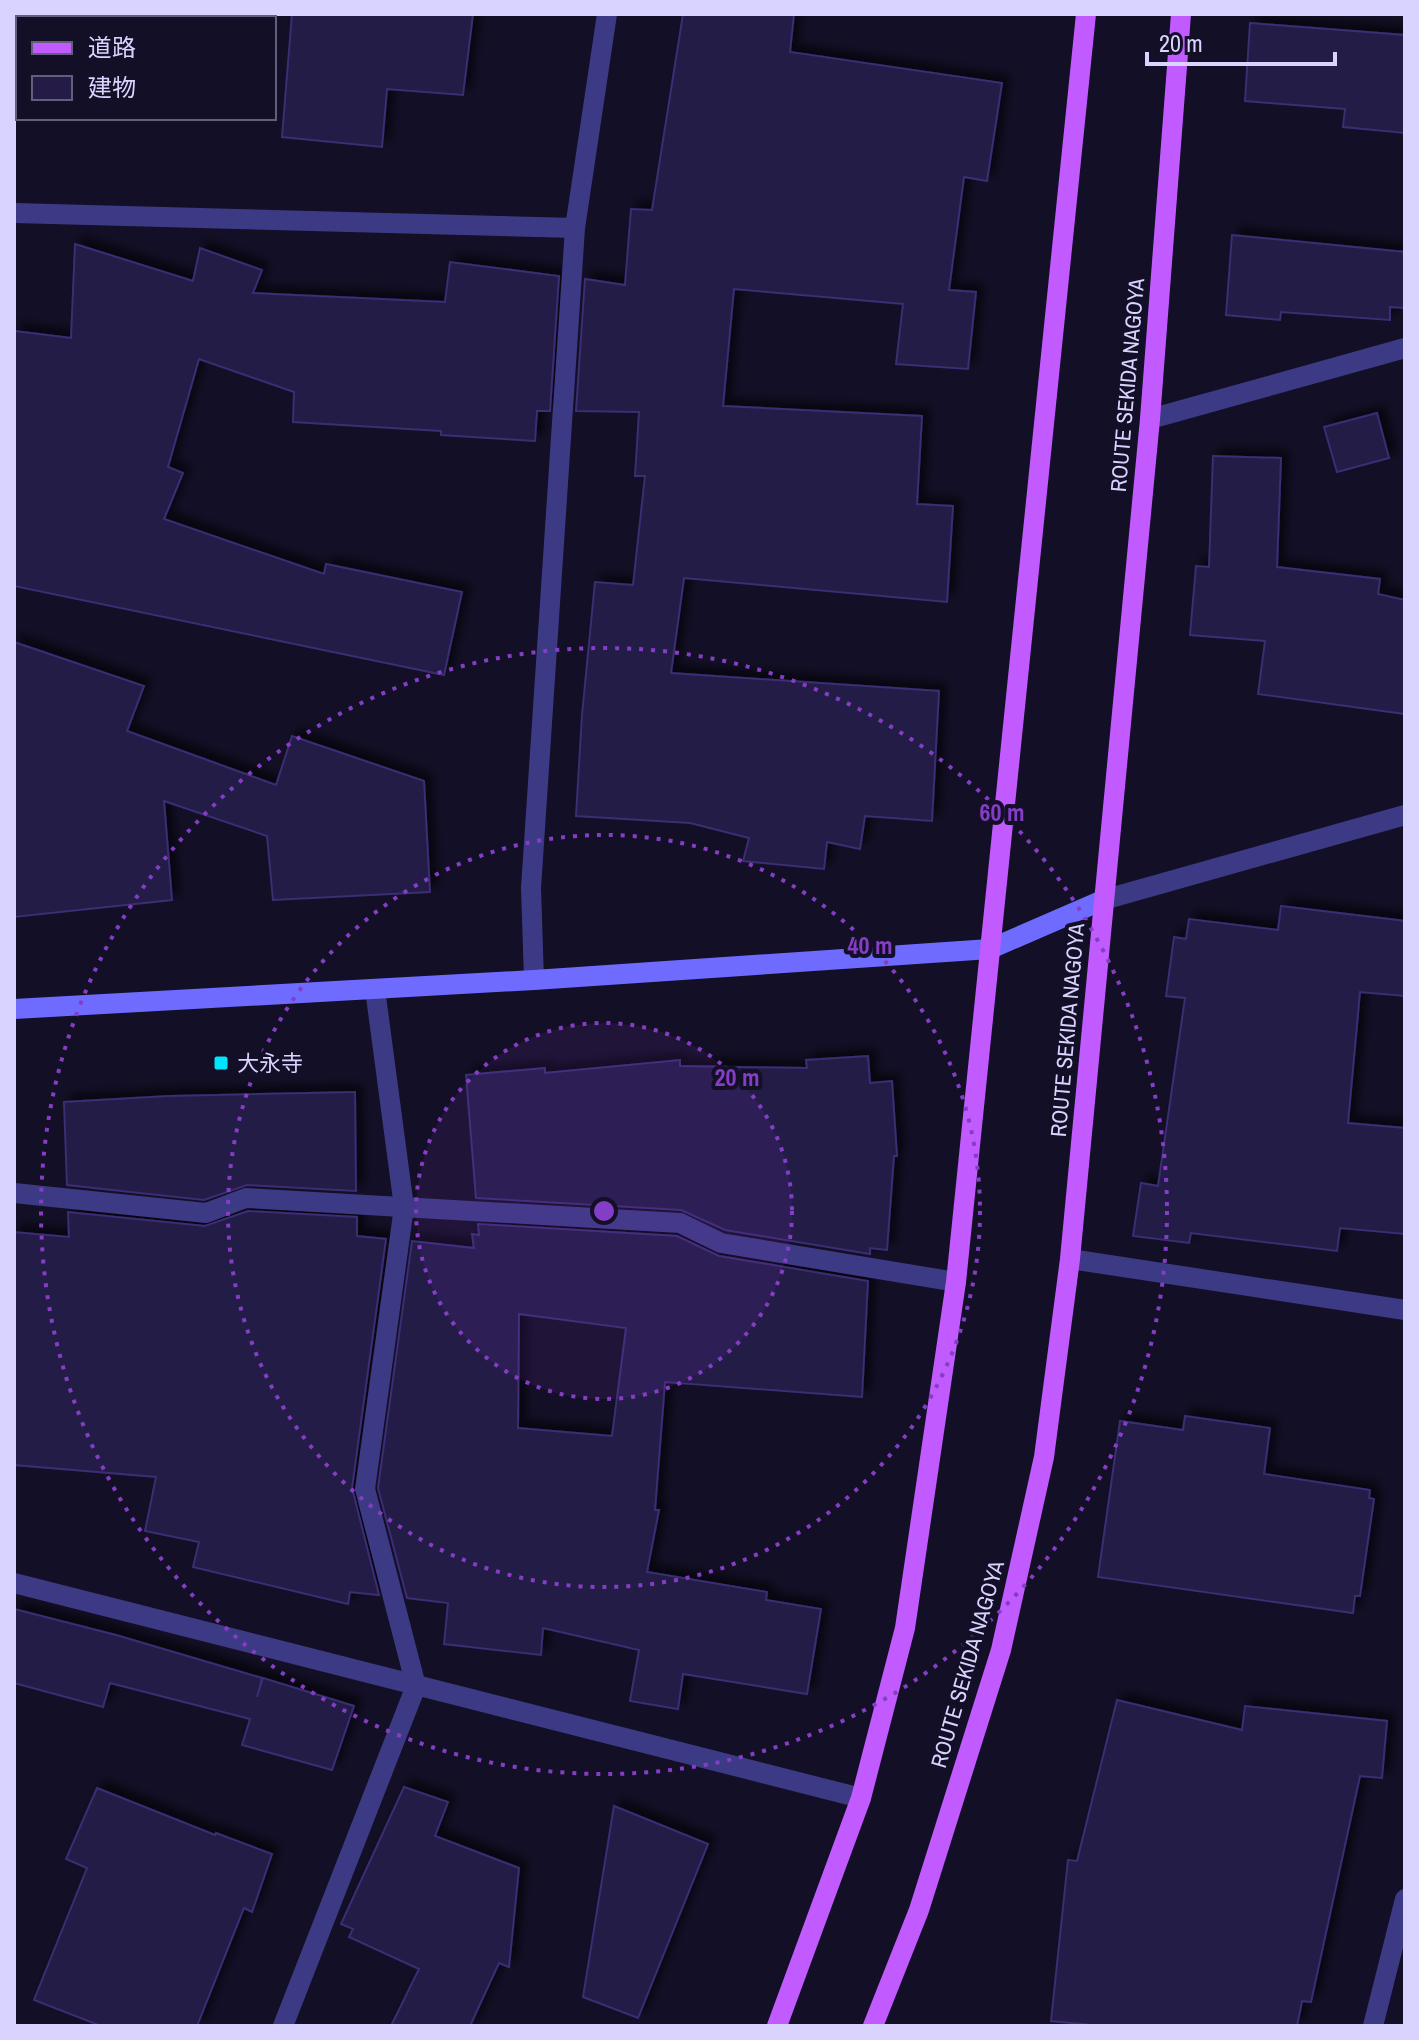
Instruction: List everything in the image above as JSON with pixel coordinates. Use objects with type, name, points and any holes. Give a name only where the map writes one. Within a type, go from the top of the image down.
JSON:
[{"type":"main road","points":[[777,2026],[861,1798],[905,1628],[956,1282],[1086,14]]},
{"type":"main road","name":"ROUTE SEKIDA NAGOYA","points":[[873,2026],[919,1910],[1001,1650],[1044,1457],[1070,1259],[1150,419],[1181,14]]},
{"type":"street","points":[[534,980],[531,888],[575,228],[607,14]]},
{"type":"street","points":[[14,213],[575,228]]},
{"type":"street","points":[[1150,419],[1405,348]]},
{"type":"street","points":[[14,1009],[534,980],[990,949],[1103,900],[1405,815]]},
{"type":"street","points":[[283,2026],[416,1686],[365,1489],[404,1207],[375,989]]},
{"type":"street","points":[[14,1193],[206,1213],[246,1198],[680,1223],[721,1243],[956,1282]]},
{"type":"street","points":[[1070,1259],[1405,1310]]},
{"type":"street","points":[[14,1583],[861,1798]]},
{"type":"street","points":[[1373,2026],[1405,1899]]},
{"type":"building","points":[[292,14],[473,14],[463,95],[387,89],[382,147],[282,137]]},
{"type":"building","points":[[683,14],[794,14],[790,52],[1002,83],[987,181],[964,177],[949,290],[976,292],[968,369],[896,364],[903,304],[734,289],[723,406],[922,416],[917,504],[953,506],[947,602],[684,578],[671,673],[939,691],[932,821],[865,816],[860,849],[827,842],[824,869],[743,861],[749,838],[690,823],[576,816],[595,582],[633,585],[645,476],[635,476],[639,412],[576,411],[585,279],[625,285],[631,209],[652,210]]},
{"type":"building","points":[[1250,23],[1405,35],[1405,133],[1343,127],[1345,109],[1245,101]]},
{"type":"building","points":[[1232,235],[1405,252],[1405,308],[1390,307],[1390,320],[1281,312],[1280,320],[1226,315]]},
{"type":"building","points":[[75,244],[193,281],[200,248],[262,270],[253,293],[445,302],[450,262],[559,276],[550,411],[537,411],[535,441],[441,435],[441,431],[293,422],[294,392],[199,359],[168,467],[183,473],[164,519],[324,574],[326,564],[462,592],[444,675],[14,586],[14,331],[71,338]]},
{"type":"building","points":[[1377,413],[1389,458],[1337,472],[1324,427]]},
{"type":"building","points":[[1213,456],[1281,458],[1277,567],[1380,579],[1378,594],[1405,600],[1405,714],[1258,694],[1265,641],[1190,635],[1196,566],[1209,567]]},
{"type":"building","points":[[14,642],[144,686],[127,731],[276,785],[292,736],[424,781],[430,892],[273,900],[267,836],[164,801],[172,900],[14,917]]},
{"type":"building","points":[[1281,906],[1405,921],[1405,996],[1360,992],[1348,1123],[1405,1128],[1405,1234],[1340,1228],[1337,1251],[1191,1233],[1189,1243],[1133,1236],[1141,1183],[1158,1186],[1185,998],[1166,996],[1174,937],[1186,939],[1189,919],[1278,930]]},
{"type":"building","points":[[868,1056],[870,1083],[892,1081],[897,1156],[894,1156],[887,1250],[870,1248],[870,1254],[725,1230],[681,1210],[476,1198],[466,1075],[545,1068],[545,1073],[680,1060],[680,1066],[807,1068],[806,1060]]},
{"type":"building","points":[[355,1092],[356,1191],[247,1185],[204,1200],[67,1185],[64,1102]]},
{"type":"building","points":[[248,1211],[357,1217],[357,1236],[386,1239],[352,1488],[379,1595],[350,1592],[348,1604],[193,1567],[199,1542],[145,1531],[156,1477],[14,1465],[14,1232],[69,1237],[68,1212],[205,1226]]},
{"type":"building","points":[[478,1224],[677,1236],[719,1256],[868,1281],[862,1397],[665,1382],[655,1510],[659,1510],[647,1572],[767,1592],[766,1600],[821,1609],[807,1694],[683,1674],[678,1709],[630,1701],[639,1650],[543,1628],[541,1655],[444,1644],[448,1603],[407,1598],[378,1488],[412,1241],[474,1248],[472,1234],[479,1235]],"holes":[[[519,1314],[626,1328],[612,1436],[518,1428]]]},
{"type":"building","points":[[1185,1416],[1270,1428],[1264,1474],[1370,1490],[1369,1498],[1374,1499],[1360,1596],[1355,1596],[1353,1613],[1098,1577],[1120,1421],[1183,1430]]},
{"type":"building","points":[[14,1609],[262,1678],[257,1697],[263,1678],[354,1706],[332,1770],[242,1745],[250,1719],[110,1683],[103,1707],[14,1683]]},
{"type":"building","points":[[1117,1700],[1242,1730],[1245,1706],[1387,1721],[1382,1778],[1360,1776],[1311,2002],[1302,2001],[1297,2026],[1102,2026],[1051,2021],[1068,1860],[1077,1861]]},
{"type":"building","points":[[404,1787],[448,1802],[435,1836],[519,1868],[509,1967],[499,1963],[470,2026],[391,2026],[419,1969],[349,1937],[353,1929],[341,1924]]},
{"type":"building","points":[[97,1788],[272,1854],[252,1912],[244,1908],[197,2026],[101,2026],[34,2000],[87,1868],[66,1859]]},
{"type":"building","points":[[614,1806],[708,1844],[638,2018],[583,1997]]},
{"type":"place","name":"大永寺","points":[[221,1063]]}]
